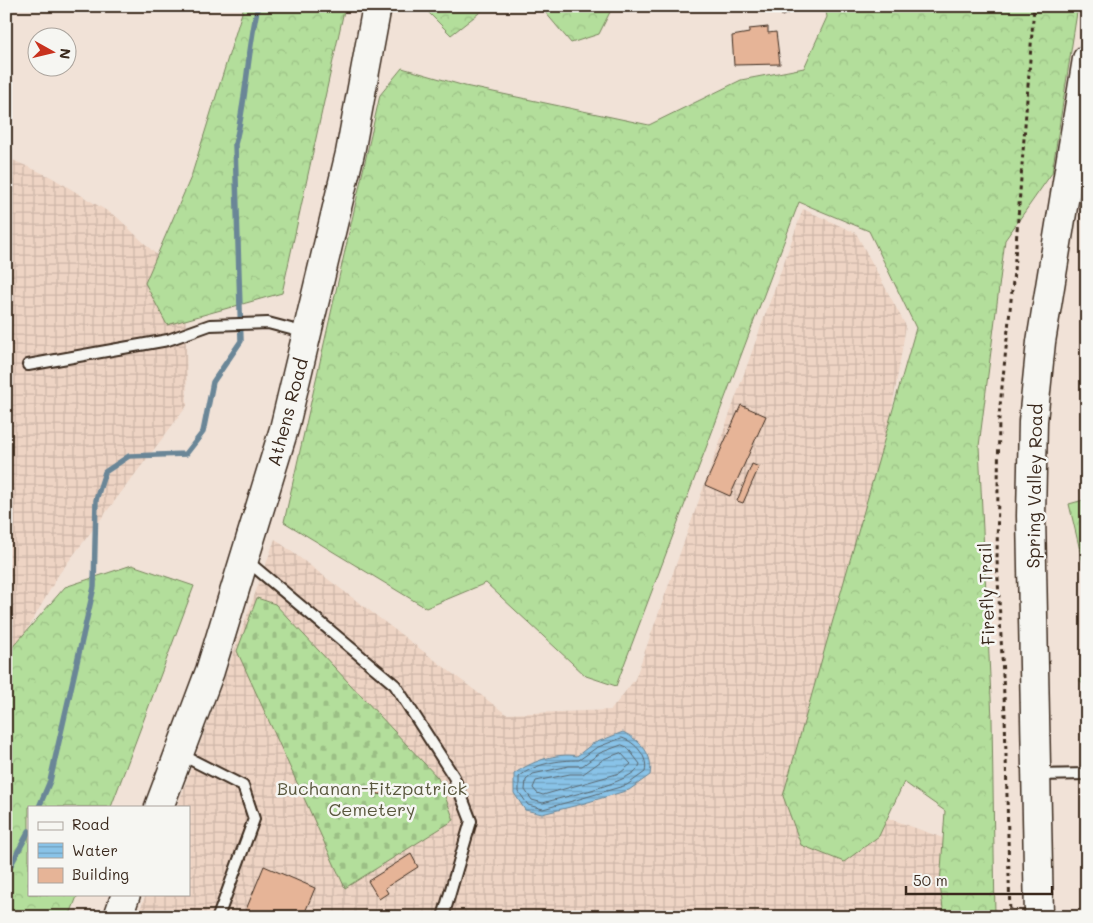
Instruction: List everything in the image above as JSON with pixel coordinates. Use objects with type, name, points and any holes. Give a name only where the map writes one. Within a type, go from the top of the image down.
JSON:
[{"type":"street","name":"Athens Road","points":[[159,806],[210,671],[284,429],[350,153],[377,6]]},
{"type":"street","name":"Spring Valley Road","points":[[1039,917],[1031,516],[1033,421],[1041,342],[1087,59]]},
{"type":"street","points":[[118,917],[125,896]]},
{"type":"lane","points":[[28,365],[168,340],[210,325],[268,323],[307,333]]},
{"type":"lane","points":[[245,559],[395,685],[454,777],[471,821],[444,917]]},
{"type":"lane","points":[[179,754],[243,786],[254,819],[218,917]]},
{"type":"lane","points":[[1036,775],[1087,774]]},
{"type":"path","name":"Firefly Trail","points":[[1010,917],[1005,715],[997,560],[999,416],[1014,271],[1034,6]]},
{"type":"shaded area","points":[[6,157],[51,177],[117,217],[185,282],[187,406],[59,574],[6,667]]},
{"type":"shaded area","points":[[803,209],[856,233],[906,326],[890,421],[814,791],[984,853],[986,917],[137,917],[145,896],[190,896],[190,806],[177,806],[275,539],[506,714],[611,710],[635,679]]},
{"type":"green space","points":[[244,6],[345,6],[282,293],[167,325],[145,283],[191,177]]},
{"type":"green space","points":[[422,6],[488,6],[451,35]]},
{"type":"green space","points":[[540,6],[613,6],[599,34],[571,43]]},
{"type":"green space","points":[[825,6],[1078,6],[1052,173],[1005,240],[979,446],[992,719],[995,917],[944,917],[940,885],[945,811],[904,782],[879,836],[844,862],[801,845],[783,796],[916,328],[869,231],[799,202],[616,686],[586,676],[486,583],[426,608],[284,522],[380,95],[402,68],[465,86],[649,125],[741,80],[804,68],[827,17]]},
{"type":"green space","points":[[1087,499],[1087,580],[1069,504]]},
{"type":"green space","points":[[132,565],[194,586],[111,806],[28,806],[28,896],[77,896],[69,917],[6,917],[6,658],[10,650],[65,587]]},
{"type":"green space","name":"Buchanan-Fitzpatrick Cemetery","points":[[257,598],[275,604],[438,778],[454,820],[345,888],[237,651]]},
{"type":"green space","points":[[1087,646],[1087,689],[1080,681]]},
{"type":"water","points":[[623,732],[641,744],[645,749],[650,761],[650,775],[629,790],[578,805],[542,814],[525,810],[514,793],[514,774],[544,759],[561,755],[577,756],[592,744]]},
{"type":"building","points":[[787,6],[789,13],[782,16],[779,7]]},
{"type":"building","points":[[768,27],[768,33],[776,32],[780,64],[734,65],[732,36],[749,33],[749,29]]},
{"type":"building","points":[[741,405],[766,416],[730,496],[705,485]]},
{"type":"building","points":[[752,464],[759,467],[743,503],[737,501]]},
{"type":"building","points":[[378,784],[388,785],[387,795],[377,794]]},
{"type":"building","points":[[411,854],[418,867],[385,888],[388,893],[379,899],[368,881]]},
{"type":"building","points":[[264,866],[315,888],[303,917],[243,917]]},
{"type":"waterway","points":[[39,806],[50,781],[94,587],[96,500],[105,472],[129,456],[186,454],[203,432],[213,382],[241,341],[235,144],[258,6]]},
{"type":"waterway","points":[[6,874],[28,833]]}]
